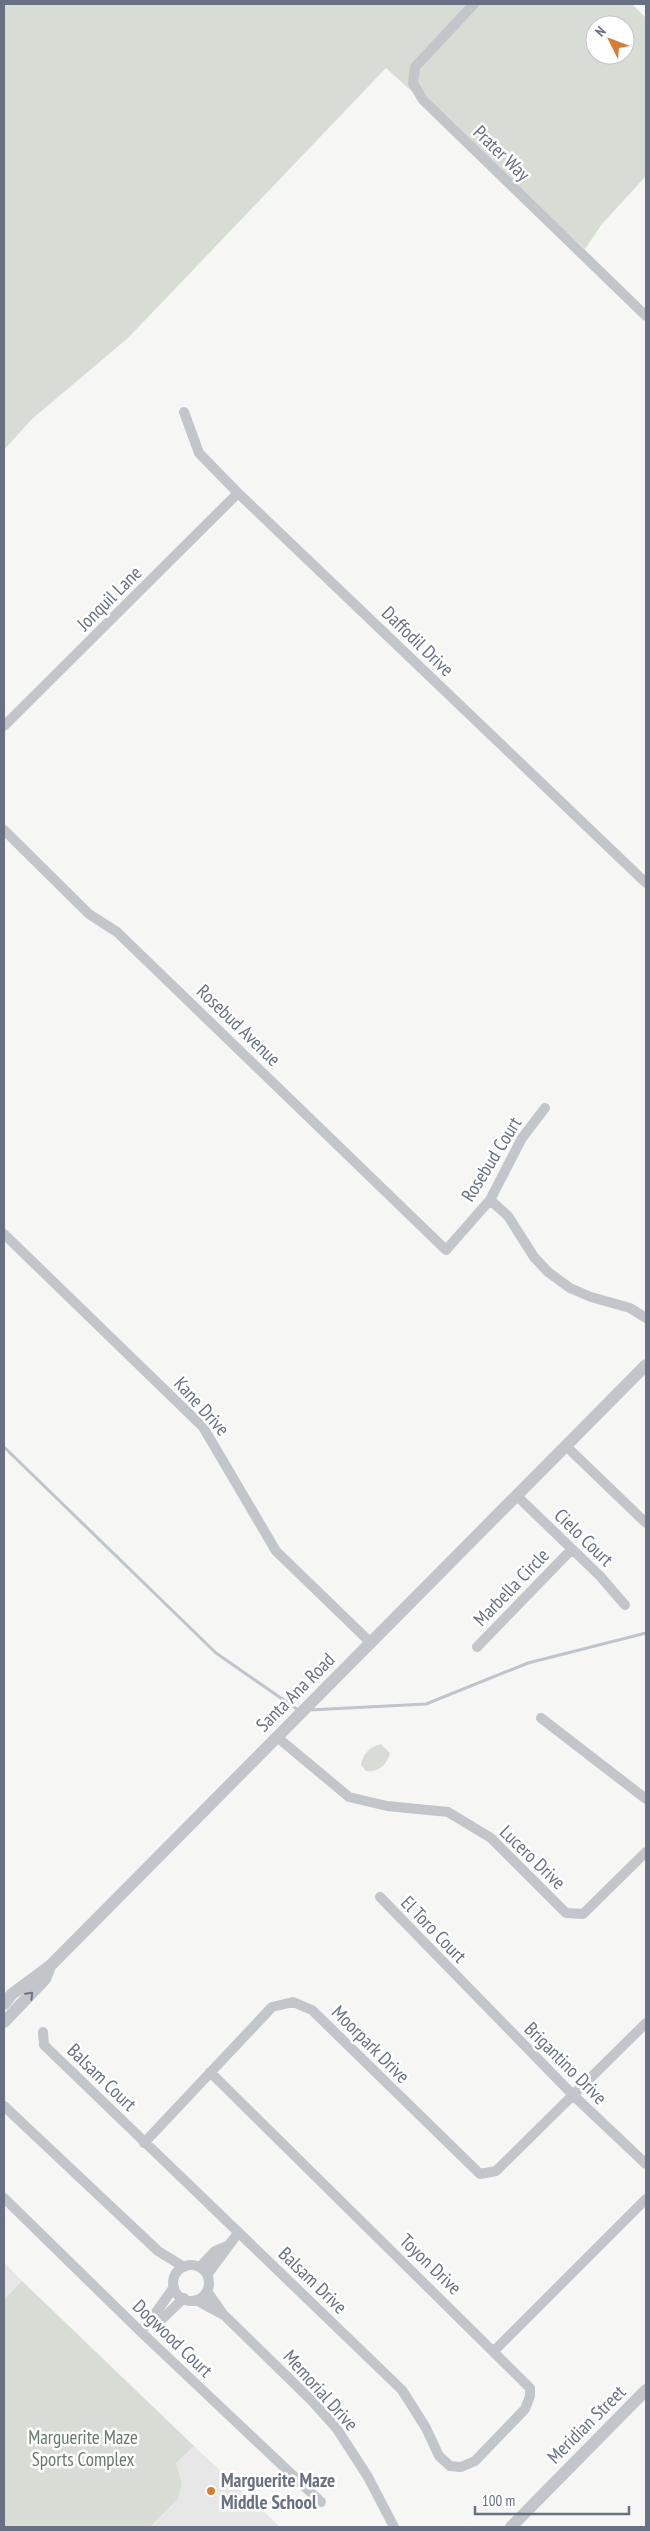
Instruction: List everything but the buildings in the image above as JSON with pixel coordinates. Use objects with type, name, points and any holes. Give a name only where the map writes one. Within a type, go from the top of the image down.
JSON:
[{"type":"street","name":"Prater Way","points":[[474,4],[415,67],[412,78],[415,88],[423,100],[478,155],[646,316]]},
{"type":"street","name":"Daffodil Drive","points":[[184,412],[199,453],[646,883]]},
{"type":"street","name":"Jonquil Lane","points":[[4,726],[238,492]]},
{"type":"street","name":"Rosebud Avenue","points":[[4,830],[89,914],[117,932],[446,1250]]},
{"type":"street","name":"Rosebud Court","points":[[446,1250],[490,1200],[522,1138],[545,1108]]},
{"type":"street","points":[[490,1200],[508,1216],[534,1257],[548,1272],[570,1288],[591,1297],[630,1308],[646,1318]]},
{"type":"street","name":"Kane Drive","points":[[4,1234],[203,1427],[276,1551],[370,1642]]},
{"type":"street","name":"Santa Ana Road","points":[[4,2004],[12,1994],[51,1965],[370,1642],[567,1447],[646,1365]]},
{"type":"street","points":[[567,1447],[646,1523]]},
{"type":"street","name":"Cielo Court","points":[[517,1496],[600,1576],[625,1605]]},
{"type":"street","name":"Marbella Circle","points":[[477,1648],[571,1550]]},
{"type":"street","points":[[540,1718],[646,1799]]},
{"type":"street","name":"Lucero Drive","points":[[277,1736],[349,1797],[387,1806],[448,1812],[491,1838],[566,1913],[583,1914],[646,1852]]},
{"type":"street","name":"El Toro Court","points":[[380,1897],[464,1986]]},
{"type":"street","name":"Santa Ana Road","points":[[4,2022],[45,1979],[51,1965]]},
{"type":"street","name":"Brigantino Drive","points":[[464,1986],[574,2096],[646,2164]]},
{"type":"street","name":"Moorpark Drive","points":[[144,2142],[272,2007],[293,2002],[312,2010],[480,2174],[496,2171],[574,2096]]},
{"type":"street","points":[[574,2096],[646,2023]]},
{"type":"street","name":"Balsam Court","points":[[43,2032],[44,2045],[144,2142]]},
{"type":"street","name":"Toyon Drive","points":[[210,2072],[530,2388],[530,2396],[525,2409],[474,2461],[461,2467],[450,2466],[439,2456]]},
{"type":"street","points":[[4,2106],[158,2251],[175,2275],[174,2287],[150,2321],[140,2331]]},
{"type":"street","name":"Balsam Drive","points":[[144,2142],[402,2390],[426,2428],[439,2456]]},
{"type":"street","name":"Dogwood Court","points":[[4,2198],[140,2331],[321,2502]]},
{"type":"street","points":[[494,2351],[646,2199]]},
{"type":"street","points":[[223,2314],[207,2291],[207,2275],[238,2233]]},
{"type":"street","points":[[158,2251],[184,2267],[200,2267],[215,2251],[230,2245]]},
{"type":"street","points":[[175,2275],[184,2267]]},
{"type":"street","points":[[200,2267],[207,2275]]},
{"type":"street","points":[[174,2287],[184,2298],[196,2300],[223,2314]]},
{"type":"street","points":[[196,2300],[207,2291]]},
{"type":"street","points":[[150,2321],[160,2321],[184,2298]]},
{"type":"street","name":"Memorial Drive","points":[[223,2314],[312,2400],[337,2429],[368,2477],[394,2527]]},
{"type":"street","name":"Meridian Street","points":[[511,2527],[646,2390]]},
{"type":"shaded area","points":[[4,2262],[22,2281],[4,2299]]},
{"type":"shaded area","name":"Marguerite Maze Middle School","points":[[194,2446],[280,2527],[150,2527],[178,2499],[182,2483],[176,2463]]},
{"type":"green space","points":[[4,4],[632,4],[646,18],[646,176],[602,224],[585,249],[386,68],[128,338],[32,419],[4,450]]},
{"type":"green space","points":[[381,1744],[390,1753],[387,1761],[375,1771],[366,1771],[361,1765],[363,1757],[370,1749]]},
{"type":"green space","name":"Marguerite Maze Sports Complex","points":[[22,2281],[194,2446],[176,2463],[182,2483],[178,2499],[150,2527],[4,2527],[4,2299]]},
{"type":"waterway","points":[[4,1447],[216,1653],[298,1710]]},
{"type":"waterway","points":[[309,1710],[426,1704],[528,1663],[646,1633]]},
{"type":"place","name":"Marguerite Maze Middle School","points":[[211,2491]]}]
